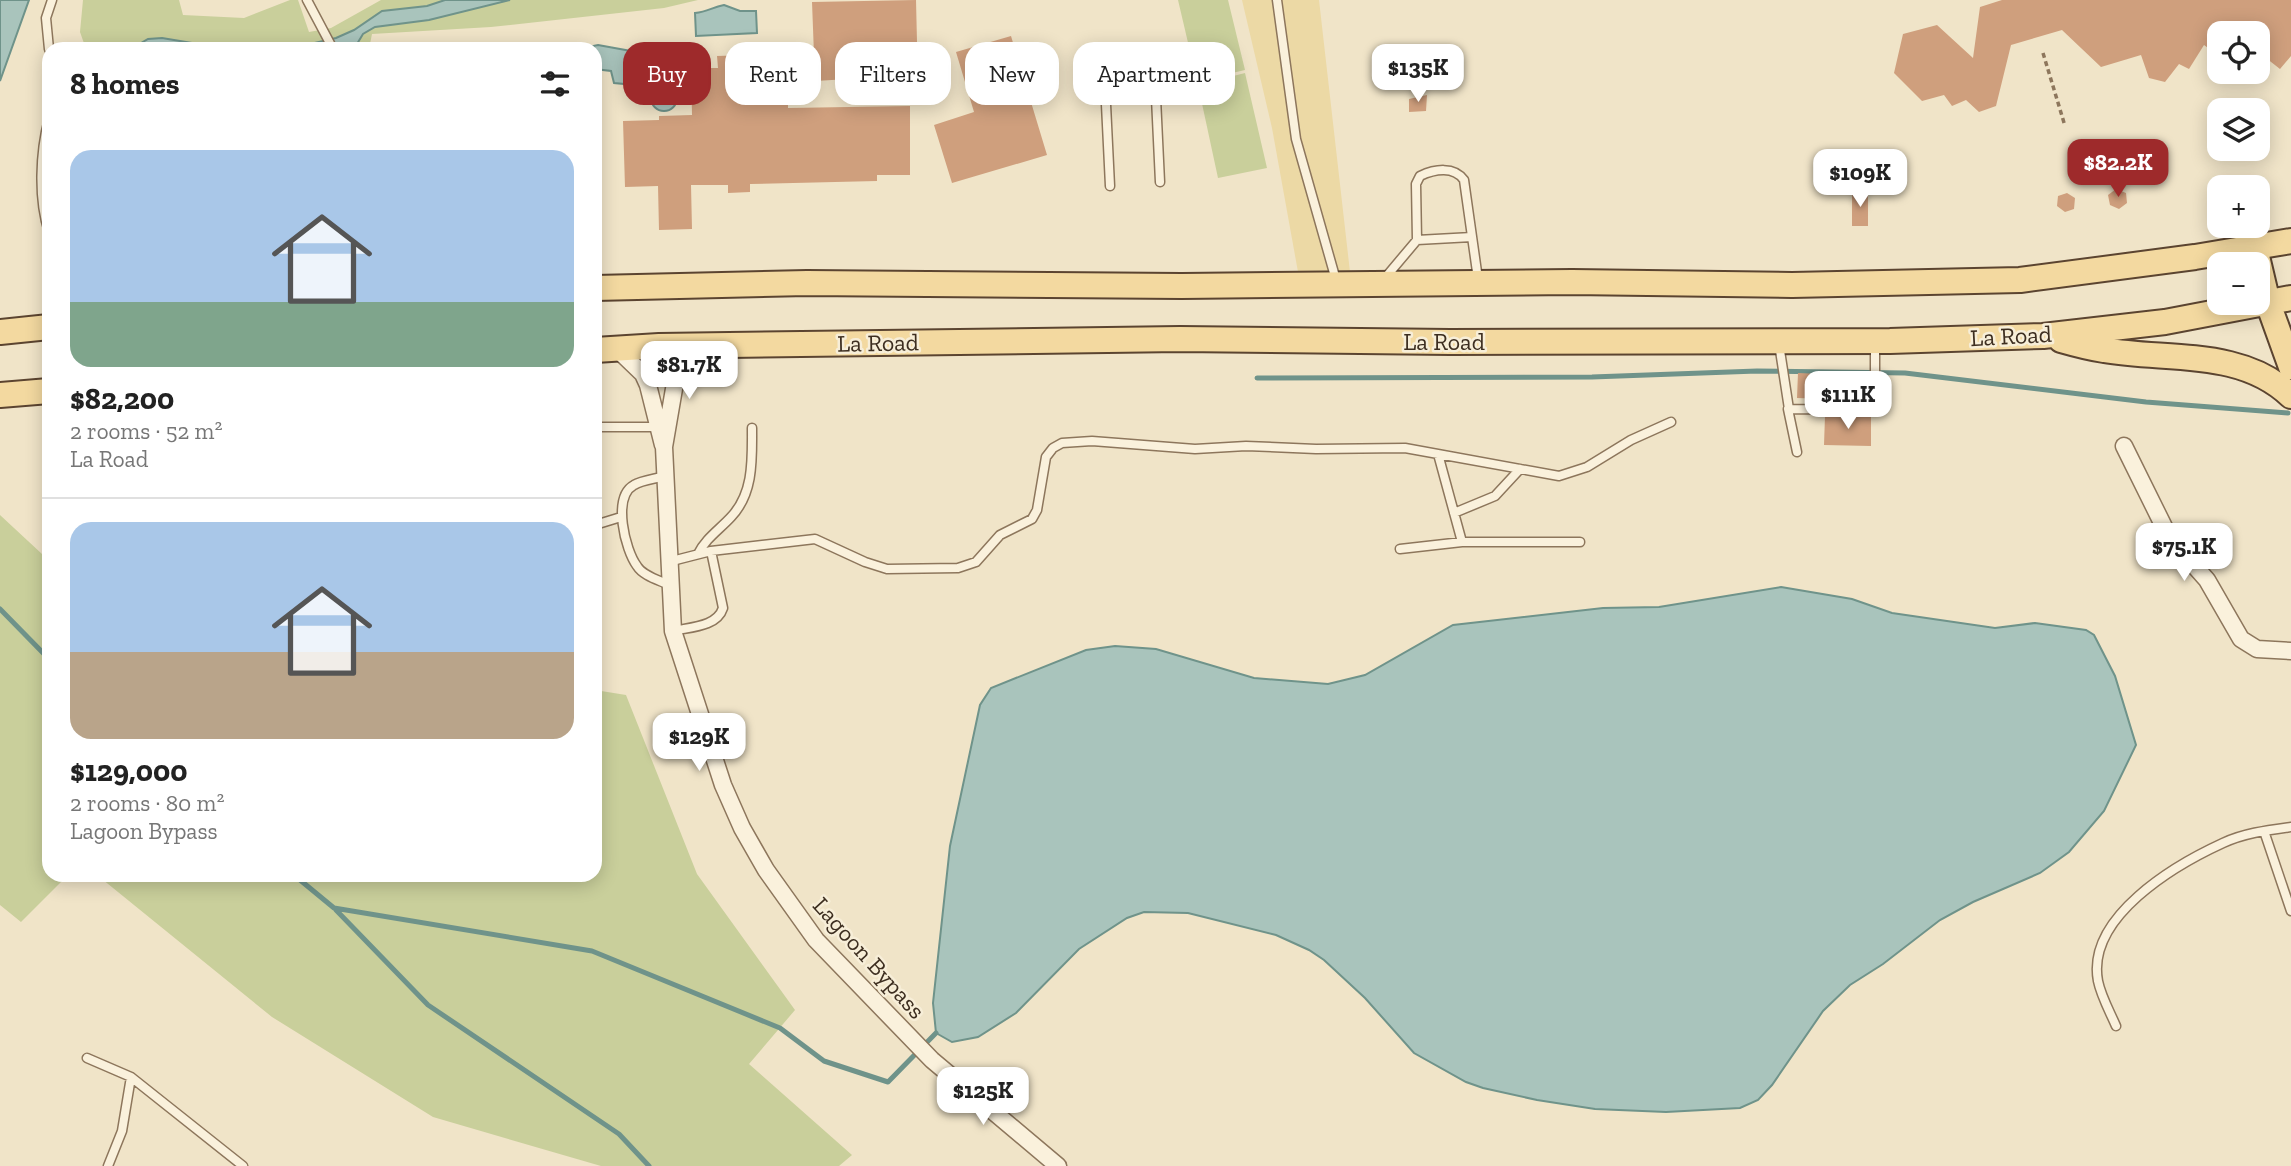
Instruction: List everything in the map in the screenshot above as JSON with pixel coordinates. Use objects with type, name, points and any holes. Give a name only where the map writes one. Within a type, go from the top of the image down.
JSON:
[{"type":"main road","points":[[602,288],[807,283],[1182,286],[1478,282],[1791,285],[2020,280],[2291,241]]},
{"type":"main road","points":[[2255,248],[2280,301],[2291,366]]},
{"type":"main road","name":"La Road","points":[[606,350],[690,345],[1180,339],[1490,342],[1780,352],[1875,352],[2165,322],[2280,301]]},
{"type":"main road","points":[[0,332],[42,328]]},
{"type":"main road","points":[[2043,336],[2104,350],[2218,361],[2267,376],[2291,396]]},
{"type":"main road","points":[[0,395],[42,392]]},
{"type":"street","name":"Lagoon Bypass","points":[[690,345],[675,383],[664,447],[673,631],[719,774],[742,828],[766,870],[816,940],[932,1060],[1058,1166]]},
{"type":"street","name":"Lagoon Bypass","points":[[606,350],[643,374],[664,447]]},
{"type":"street","points":[[2124,446],[2169,537],[2207,580],[2241,639],[2257,649],[2288,651],[2291,667]]},
{"type":"lane","points":[[48,42],[46,18],[52,0]]},
{"type":"lane","points":[[307,0],[329,42]]},
{"type":"lane","points":[[1277,0],[1296,139],[1336,283]]},
{"type":"lane","points":[[1110,186],[1105,84],[1109,71],[1118,63],[1146,65],[1156,77],[1160,182]]},
{"type":"lane","points":[[1381,283],[1417,240],[1416,184],[1420,176],[1449,170],[1459,173],[1464,180],[1478,282]]},
{"type":"lane","points":[[1417,240],[1472,237]]},
{"type":"lane","points":[[1780,352],[1797,452]]},
{"type":"lane","points":[[1788,409],[1875,410],[1875,352]]},
{"type":"lane","points":[[668,562],[711,551],[815,538],[887,569],[958,568],[976,562],[1000,535],[1031,519],[1037,510],[1046,457],[1053,448],[1062,443],[1092,441],[1195,449],[1246,446],[1316,449],[1405,448],[1559,476],[1587,467],[1631,440],[1671,422]]},
{"type":"lane","points":[[602,428],[657,426]]},
{"type":"lane","points":[[698,554],[706,540],[734,514],[750,481],[752,428]]},
{"type":"lane","points":[[1438,454],[1462,542]]},
{"type":"lane","points":[[1454,513],[1495,496],[1520,469]]},
{"type":"lane","points":[[665,476],[632,486],[624,496],[621,517],[629,551],[638,568],[670,585]]},
{"type":"lane","points":[[602,523],[621,517]]},
{"type":"lane","points":[[1400,549],[1462,542],[1580,542]]},
{"type":"lane","points":[[673,631],[712,622],[720,616],[723,608],[711,551]]},
{"type":"lane","points":[[2116,1026],[2098,981],[2099,957],[2119,914],[2171,871],[2225,842],[2291,827]]},
{"type":"lane","points":[[2264,831],[2291,911]]},
{"type":"lane","points":[[87,1058],[131,1077],[243,1166]]},
{"type":"lane","points":[[108,1166],[122,1131],[131,1077]]},
{"type":"path","points":[[2043,54],[2064,126]]},
{"type":"green space","points":[[83,0],[179,0],[183,15],[244,18],[290,0],[298,0],[309,32],[331,28],[381,0],[698,0],[664,8],[491,27],[372,34],[370,42],[84,42],[80,32]]},
{"type":"green space","points":[[1178,0],[1228,0],[1245,70],[1235,72],[1235,42],[1188,42]]},
{"type":"green space","points":[[1245,73],[1267,168],[1218,178],[1202,105],[1235,105],[1235,76]]},
{"type":"green space","points":[[0,515],[42,554],[42,882],[61,882],[21,922],[0,905]]},
{"type":"green space","points":[[602,691],[626,695],[697,874],[795,1010],[749,1064],[852,1155],[839,1166],[601,1166],[433,1117],[272,1017],[106,882],[602,882]]},
{"type":"sand","points":[[1242,0],[1319,0],[1350,272],[1298,272],[1272,128]]},
{"type":"water","points":[[0,0],[29,0],[0,81]]},
{"type":"water","points":[[445,0],[510,0],[429,20],[375,27],[363,34],[358,42],[319,42],[354,30],[382,11],[427,6]]},
{"type":"water","points":[[724,5],[740,11],[756,11],[757,33],[696,36],[695,13]]},
{"type":"water","points":[[162,38],[186,42],[143,42]]},
{"type":"water","points":[[602,46],[623,50],[623,84],[614,83],[611,71],[602,70]]},
{"type":"water","points":[[654,105],[674,105],[664,111]]},
{"type":"water","points":[[1781,587],[1852,599],[1892,613],[1995,628],[2035,623],[2086,630],[2094,635],[2115,676],[2136,745],[2104,811],[2069,852],[2040,873],[1973,902],[1940,920],[1883,964],[1850,985],[1823,1011],[1772,1085],[1758,1100],[1740,1108],[1666,1112],[1595,1109],[1483,1088],[1466,1082],[1414,1053],[1365,998],[1324,960],[1309,950],[1276,935],[1188,913],[1144,912],[1127,918],[1079,949],[1016,1013],[978,1037],[952,1042],[936,1033],[933,1003],[950,846],[980,705],[991,688],[1086,650],[1115,646],[1156,649],[1254,678],[1328,684],[1365,675],[1453,625],[1603,608],[1659,607]]},
{"type":"building","points":[[916,0],[917,42],[835,42],[835,80],[821,81],[821,42],[814,42],[812,2]]},
{"type":"building","points":[[2002,0],[2291,0],[2291,56],[2280,69],[2270,61],[2270,21],[2207,21],[2207,47],[2204,45],[2189,69],[2179,64],[2165,82],[2149,78],[2141,55],[2101,67],[2062,30],[2011,45],[1996,106],[1979,112],[1966,100],[1952,106],[1944,95],[1922,101],[1894,73],[1903,34],[1937,25],[1973,58],[1980,7]]},
{"type":"building","points":[[1011,36],[1013,42],[990,42]]},
{"type":"building","points":[[965,49],[965,82],[956,52]]},
{"type":"building","points":[[717,56],[725,56],[725,105],[788,105],[788,108],[910,106],[910,175],[877,175],[877,181],[750,184],[750,192],[728,193],[728,185],[691,185],[692,229],[659,230],[658,186],[625,187],[623,121],[659,120],[659,116],[692,115],[692,105],[711,105],[711,68],[718,68]]},
{"type":"building","points":[[1427,95],[1426,111],[1409,112],[1409,99]]},
{"type":"building","points":[[972,105],[1032,105],[1047,155],[952,183],[934,125],[974,112]]},
{"type":"building","points":[[2116,189],[2126,193],[2127,203],[2119,209],[2110,205],[2108,195]]},
{"type":"building","points":[[1852,191],[1868,191],[1868,226],[1852,226]]},
{"type":"building","points":[[2067,193],[2075,198],[2074,209],[2065,212],[2057,206],[2058,196]]},
{"type":"building","points":[[1798,373],[1868,376],[1868,403],[1825,403],[1826,399],[1797,398]]},
{"type":"building","points":[[1825,416],[1871,417],[1871,446],[1824,445]]},
{"type":"waterway","points":[[1257,378],[1592,377],[1757,371],[1905,373],[2146,402],[2288,413]]},
{"type":"waterway","points":[[0,609],[42,652]]},
{"type":"waterway","points":[[302,882],[334,908],[592,951],[780,1028],[824,1061],[888,1082],[936,1033]]},
{"type":"waterway","points":[[336,910],[428,1005],[619,1134],[649,1166]]}]
